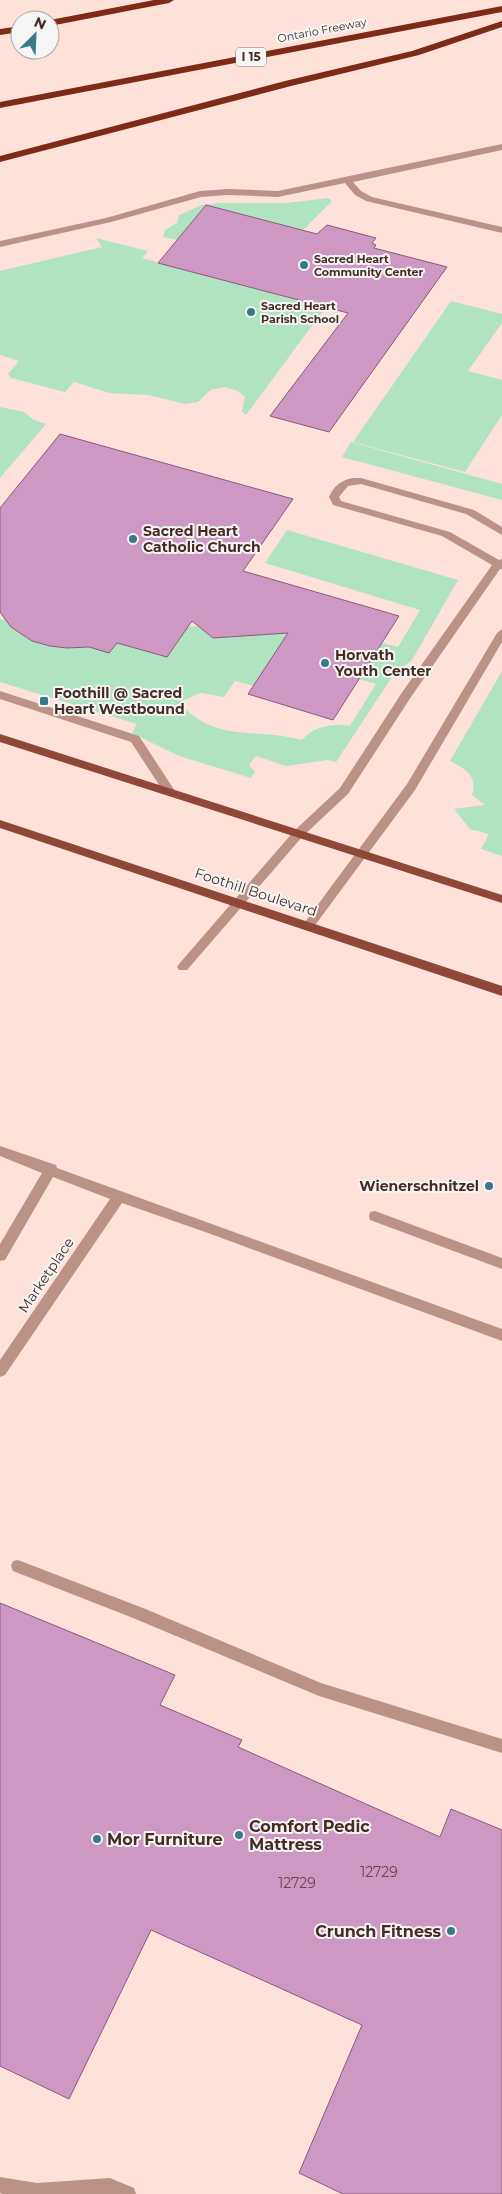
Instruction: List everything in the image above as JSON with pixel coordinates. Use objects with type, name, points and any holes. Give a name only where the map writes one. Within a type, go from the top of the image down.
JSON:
[{"type":"highway","points":[[60,21],[170,0]]},
{"type":"highway","name":"Ontario Freeway","points":[[0,105],[502,9]]},
{"type":"highway","points":[[0,159],[288,83],[415,53],[502,24]]},
{"type":"main road","points":[[0,738],[502,900]]},
{"type":"main road","name":"Foothill Boulevard","points":[[0,824],[309,925],[502,991]]},
{"type":"lane","points":[[0,244],[108,220],[200,194],[228,192],[278,194],[502,147]]},
{"type":"lane","points":[[348,180],[358,192],[370,199],[502,230]]},
{"type":"lane","points":[[183,967],[298,834],[344,790],[407,694],[501,564],[446,534],[337,503],[334,497],[337,488],[347,482],[361,481],[470,512],[502,532]]},
{"type":"lane","points":[[309,925],[363,855],[411,787],[502,633]]},
{"type":"lane","points":[[0,695],[134,739],[169,791]]},
{"type":"lane","points":[[0,1151],[51,1169],[119,1197],[213,1229],[502,1335]]},
{"type":"lane","points":[[0,1256],[51,1169]]},
{"type":"lane","name":"Marketplace","points":[[0,1371],[119,1197]]},
{"type":"lane","points":[[375,1216],[502,1264]]},
{"type":"lane","points":[[18,1566],[138,1613],[319,1689],[502,1746]]},
{"type":"lane","points":[[0,2185],[37,2191],[110,2186],[128,2194]]},
{"type":"green space","points":[[328,198],[332,201],[303,230],[206,205],[177,240],[163,237],[165,230],[177,223],[179,215],[202,205],[218,203],[286,203]]},
{"type":"green space","points":[[96,238],[148,251],[142,258],[325,308],[246,415],[242,411],[245,397],[238,391],[224,387],[210,390],[198,402],[185,404],[149,395],[109,393],[74,382],[65,392],[11,378],[8,374],[19,361],[0,355],[0,271],[102,247]]},
{"type":"green space","points":[[451,301],[502,314],[502,323],[468,371],[502,380],[502,415],[465,472],[353,442]]},
{"type":"green space","points":[[0,407],[24,412],[34,420],[46,424],[0,478]]},
{"type":"green space","points":[[351,442],[502,484],[502,500],[342,457]]},
{"type":"green space","points":[[287,530],[458,580],[412,660],[394,674],[336,762],[328,760],[286,766],[256,756],[249,765],[255,772],[251,778],[179,756],[132,733],[137,724],[0,682],[0,619],[6,620],[11,627],[32,641],[50,646],[67,648],[89,647],[109,653],[117,643],[167,657],[188,627],[198,626],[213,638],[247,636],[239,575],[243,571],[302,588],[308,623],[264,689],[235,681],[224,697],[201,693],[179,702],[193,715],[207,724],[237,732],[286,736],[302,740],[312,731],[324,727],[350,726],[376,684],[359,679],[382,643],[398,647],[420,610],[265,563]]},
{"type":"green space","points":[[502,671],[502,856],[481,849],[489,834],[470,829],[454,809],[485,805],[472,795],[472,778],[466,770],[450,761]]},
{"type":"building","name":"Sacred Heart Community Center","points":[[206,205],[317,234],[327,225],[376,238],[372,243],[376,245],[374,248],[447,267],[329,432],[270,416],[348,313],[158,263]]},
{"type":"building","name":"Sacred Heart Catholic Church","points":[[60,434],[293,499],[243,571],[399,616],[333,720],[248,694],[288,633],[213,638],[192,621],[167,657],[117,643],[109,653],[89,647],[67,648],[50,646],[32,641],[11,627],[0,612],[0,508]]},
{"type":"building","points":[[0,1603],[175,1675],[160,1705],[242,1740],[238,1747],[440,1837],[451,1809],[502,1830],[502,2194],[343,2194],[299,2173],[362,2025],[151,1930],[69,2099],[0,2066]]},
{"type":"place","name":"Sacred Heart Community Center","points":[[304,265]]},
{"type":"place","name":"Sacred Heart Parish School","points":[[251,312]]},
{"type":"place","name":"Sacred Heart Catholic Church","points":[[133,539]]},
{"type":"place","name":"Horvath Youth Center","points":[[325,663]]},
{"type":"place","name":"Foothill @ Sacred Heart Westbound","points":[[44,701]]},
{"type":"place","name":"Wienerschnitzel","points":[[489,1186]]},
{"type":"place","name":"Comfort Pedic Mattress","points":[[239,1835]]},
{"type":"place","name":"Mor Furniture","points":[[97,1839]]},
{"type":"place","name":"Crunch Fitness","points":[[451,1931]]}]
